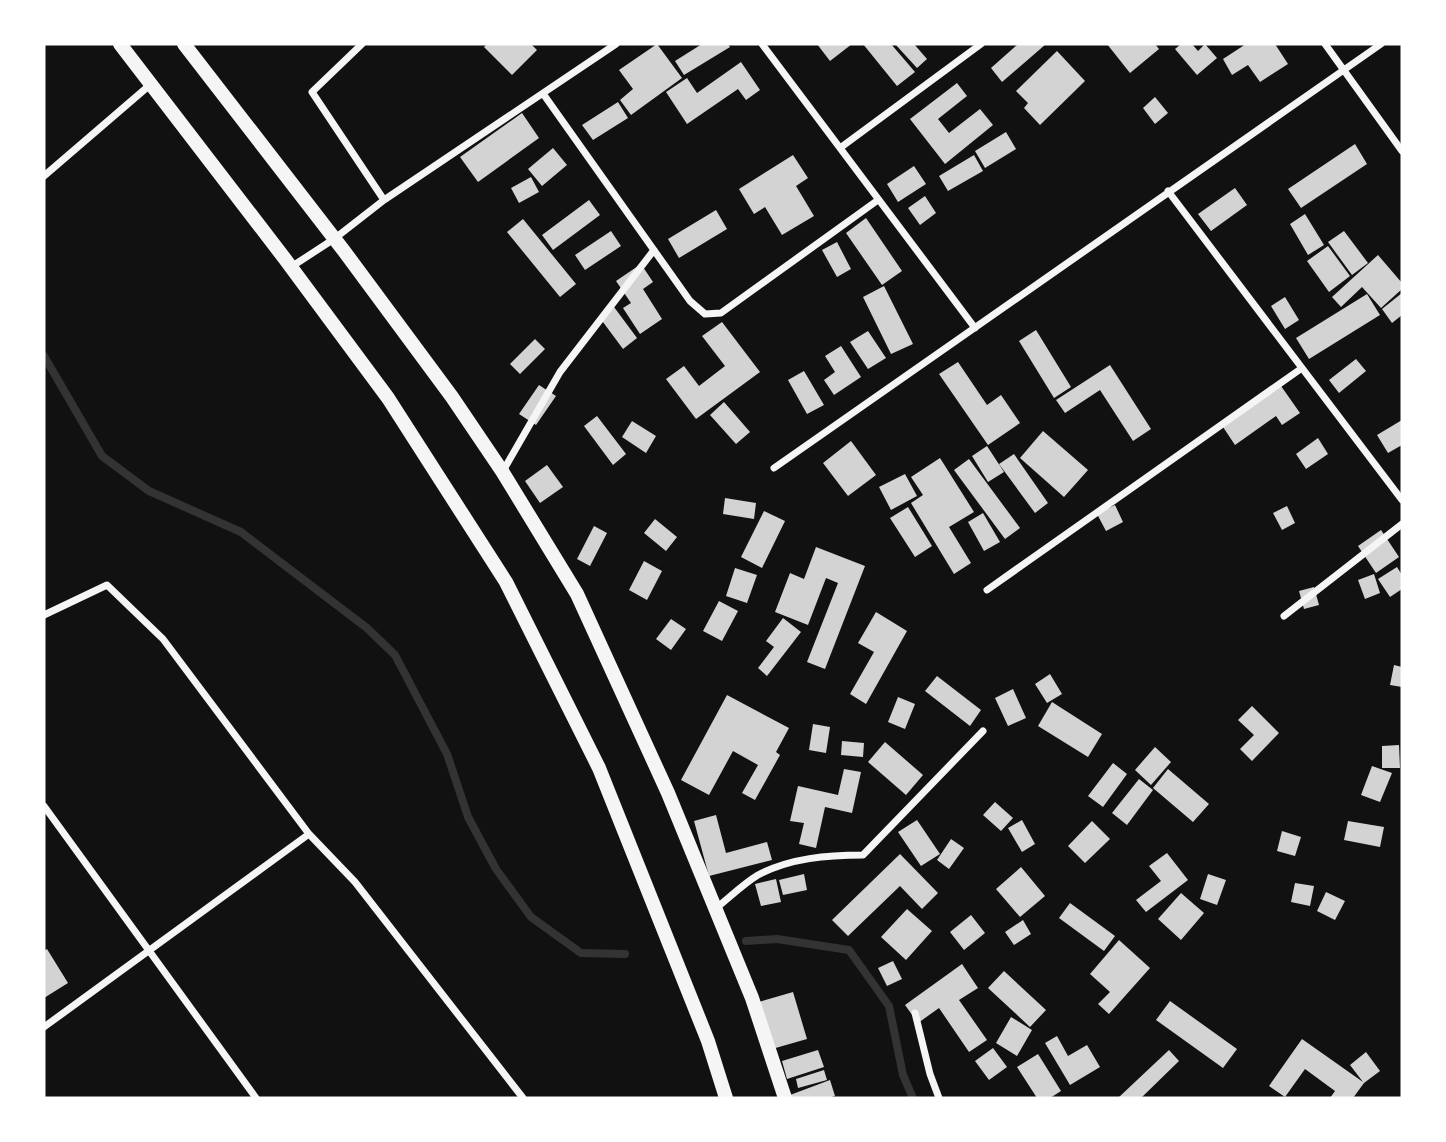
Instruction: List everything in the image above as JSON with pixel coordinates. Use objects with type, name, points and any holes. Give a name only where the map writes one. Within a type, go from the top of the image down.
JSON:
[{"type":"main road","points":[[120,44],[388,398],[506,582],[599,768],[708,1041],[726,1098]]},
{"type":"main road","points":[[184,44],[452,397],[502,471],[577,594],[668,793],[752,999],[785,1098]]},
{"type":"street","points":[[362,44],[312,92],[384,200]]},
{"type":"street","points":[[291,267],[334,239],[384,200],[616,44]]},
{"type":"street","points":[[762,44],[975,328]]},
{"type":"street","points":[[840,148],[981,44]]},
{"type":"street","points":[[1325,44],[1402,151]]},
{"type":"street","points":[[774,468],[1381,44]]},
{"type":"street","points":[[44,176],[151,84]]},
{"type":"street","points":[[544,94],[690,301],[705,314],[721,313],[878,200]]},
{"type":"street","points":[[1168,191],[1402,500]]},
{"type":"street","points":[[502,471],[560,372],[654,250]]},
{"type":"street","points":[[988,590],[1302,368]]},
{"type":"street","points":[[1284,616],[1402,524]]},
{"type":"street","points":[[44,615],[107,585],[163,639],[309,834],[355,883],[523,1098]]},
{"type":"street","points":[[715,909],[757,876],[794,862],[830,855],[863,855],[983,731]]},
{"type":"street","points":[[44,806],[256,1098]]},
{"type":"street","points":[[44,1027],[309,834]]},
{"type":"street","points":[[915,1013],[930,1074],[939,1098]]},
{"type":"building","points":[[487,44],[531,44],[537,50],[512,75],[484,47]]},
{"type":"building","points":[[657,44],[682,78],[631,115],[620,100],[633,89],[619,70]]},
{"type":"building","points":[[702,44],[728,44],[730,47],[684,75],[675,61]]},
{"type":"building","points":[[817,44],[852,44],[830,61]]},
{"type":"building","points":[[863,44],[891,44],[915,72],[897,86]]},
{"type":"building","points":[[895,44],[914,44],[927,59],[917,68]]},
{"type":"building","points":[[1018,44],[1046,44],[1002,82],[991,68]]},
{"type":"building","points":[[1107,44],[1155,44],[1159,49],[1130,73]]},
{"type":"building","points":[[1181,44],[1192,44],[1198,51],[1205,44],[1217,58],[1197,75],[1175,49]]},
{"type":"building","points":[[1246,44],[1275,44],[1288,64],[1260,82],[1248,65],[1232,75],[1223,59]]},
{"type":"building","points":[[1057,51],[1085,81],[1040,125],[1024,108],[1028,103],[1016,91]]},
{"type":"building","points":[[741,62],[760,90],[746,100],[738,89],[687,124],[666,92],[687,78],[697,93]]},
{"type":"building","points":[[957,83],[967,96],[938,119],[949,133],[980,109],[993,125],[945,164],[910,119]]},
{"type":"building","points":[[1155,97],[1168,113],[1155,124],[1143,108]]},
{"type":"building","points":[[618,102],[628,118],[593,140],[582,125]]},
{"type":"building","points":[[522,113],[539,138],[478,182],[460,157]]},
{"type":"building","points":[[1006,132],[1016,149],[985,168],[975,151]]},
{"type":"building","points":[[1355,144],[1367,164],[1301,208],[1288,189]]},
{"type":"building","points":[[553,148],[567,165],[542,186],[528,169]]},
{"type":"building","points":[[793,155],[808,178],[796,186],[814,216],[782,235],[765,207],[754,214],[739,189]]},
{"type":"building","points":[[974,155],[983,171],[948,191],[939,176]]},
{"type":"building","points":[[914,166],[926,184],[898,202],[887,184]]},
{"type":"building","points":[[531,177],[539,192],[519,203],[511,188]]},
{"type":"building","points":[[1235,188],[1247,205],[1211,231],[1198,214]]},
{"type":"building","points":[[925,196],[936,213],[920,225],[908,208]]},
{"type":"building","points":[[589,200],[600,215],[553,250],[542,235]]},
{"type":"building","points":[[716,210],[727,229],[679,258],[668,239]]},
{"type":"building","points":[[1305,214],[1324,245],[1308,255],[1290,224]]},
{"type":"building","points":[[866,218],[902,271],[882,285],[846,233]]},
{"type":"building","points":[[523,219],[576,284],[560,297],[507,232]]},
{"type":"building","points":[[611,231],[621,246],[585,270],[575,255]]},
{"type":"building","points":[[1344,231],[1368,263],[1352,275],[1328,242]]},
{"type":"building","points":[[837,242],[851,269],[837,277],[822,250]]},
{"type":"building","points":[[1328,246],[1350,276],[1329,292],[1307,261]]},
{"type":"building","points":[[1378,255],[1402,283],[1402,289],[1381,308],[1362,287],[1341,307],[1332,297]]},
{"type":"building","points":[[641,264],[653,282],[643,289],[662,319],[640,334],[623,308],[631,303],[616,281]]},
{"type":"building","points":[[884,286],[913,344],[891,354],[863,297]]},
{"type":"building","points":[[1402,293],[1402,315],[1392,323],[1382,309]]},
{"type":"building","points":[[1367,294],[1380,315],[1309,359],[1296,338]]},
{"type":"building","points":[[1285,297],[1299,320],[1285,329],[1271,306]]},
{"type":"building","points":[[614,307],[637,338],[623,349],[600,318]]},
{"type":"building","points":[[722,322],[760,372],[696,419],[666,379],[684,366],[699,386],[725,366],[702,336]]},
{"type":"building","points":[[1036,330],[1071,387],[1054,398],[1019,341]]},
{"type":"building","points":[[868,331],[886,358],[868,369],[850,342]]},
{"type":"building","points":[[535,339],[545,349],[520,374],[510,364]]},
{"type":"building","points":[[841,346],[861,377],[834,395],[824,380],[835,372],[825,356]]},
{"type":"building","points":[[1356,359],[1366,371],[1339,393],[1329,380]]},
{"type":"building","points":[[958,362],[987,405],[1001,395],[1020,423],[988,445],[939,374]]},
{"type":"building","points":[[1110,365],[1151,429],[1133,441],[1100,390],[1065,413],[1056,400]]},
{"type":"building","points":[[804,371],[824,405],[807,414],[788,380]]},
{"type":"building","points":[[539,385],[556,396],[536,425],[519,414]]},
{"type":"building","points":[[1281,386],[1300,413],[1282,425],[1276,416],[1235,445],[1223,427]]},
{"type":"building","points":[[724,402],[750,432],[736,444],[710,415]]},
{"type":"building","points":[[597,416],[626,454],[613,465],[584,426]]},
{"type":"building","points":[[1402,420],[1402,445],[1388,453],[1377,435]]},
{"type":"building","points":[[632,421],[656,436],[646,453],[622,437]]},
{"type":"building","points":[[1043,431],[1088,470],[1064,497],[1020,458]]},
{"type":"building","points":[[1318,438],[1328,454],[1306,469],[1296,454]]},
{"type":"building","points":[[851,441],[876,475],[848,496],[823,463]]},
{"type":"building","points":[[987,446],[1004,472],[988,482],[972,456]]},
{"type":"building","points":[[1014,454],[1048,503],[1035,513],[999,464]]},
{"type":"building","points":[[940,458],[974,512],[949,527],[971,563],[954,574],[911,503],[923,495],[911,477]]},
{"type":"building","points":[[969,459],[1020,528],[1005,539],[954,470]]},
{"type":"building","points":[[547,465],[563,487],[540,503],[525,481]]},
{"type":"building","points":[[905,474],[917,496],[891,510],[879,487]]},
{"type":"building","points":[[725,498],[756,503],[754,519],[723,514]]},
{"type":"building","points":[[1115,505],[1123,522],[1106,531],[1097,514]]},
{"type":"building","points":[[1287,506],[1295,523],[1282,530],[1273,513]]},
{"type":"building","points":[[908,507],[932,546],[915,557],[890,518]]},
{"type":"building","points":[[764,511],[785,521],[762,568],[741,557]]},
{"type":"building","points":[[983,513],[1000,542],[984,551],[968,522]]},
{"type":"building","points":[[655,519],[677,537],[666,551],[644,533]]},
{"type":"building","points":[[594,526],[607,533],[590,566],[577,559]]},
{"type":"building","points":[[1381,530],[1399,557],[1376,573],[1358,546]]},
{"type":"building","points":[[816,547],[865,566],[825,669],[807,662],[838,583],[826,578],[808,625],[775,612],[790,573],[804,579]]},
{"type":"building","points":[[644,561],[662,571],[647,600],[629,590]]},
{"type":"building","points":[[1397,567],[1402,575],[1402,589],[1390,597],[1378,579]]},
{"type":"building","points":[[735,568],[757,575],[747,603],[726,596]]},
{"type":"building","points":[[1374,574],[1380,593],[1365,599],[1358,580]]},
{"type":"building","points":[[1314,587],[1319,605],[1304,609],[1299,591]]},
{"type":"building","points":[[719,601],[738,611],[722,641],[703,631]]},
{"type":"building","points":[[876,612],[907,631],[866,704],[850,694],[874,652],[858,643]]},
{"type":"building","points":[[783,618],[801,632],[767,676],[758,668],[774,647],[766,641]]},
{"type":"building","points":[[671,619],[686,629],[671,650],[656,639]]},
{"type":"building","points":[[1394,665],[1402,667],[1402,687],[1390,685]]},
{"type":"building","points":[[1050,674],[1062,694],[1047,703],[1035,684]]},
{"type":"building","points":[[937,676],[981,710],[970,726],[925,691]]},
{"type":"building","points":[[1013,689],[1026,718],[1008,726],[995,698]]},
{"type":"building","points":[[727,695],[789,728],[776,752],[780,755],[755,800],[742,793],[758,765],[733,751],[709,795],[681,780]]},
{"type":"building","points":[[898,697],[915,704],[905,729],[888,722]]},
{"type":"building","points":[[1052,702],[1102,734],[1088,757],[1038,726]]},
{"type":"building","points":[[1252,706],[1279,733],[1252,761],[1240,749],[1254,735],[1238,720]]},
{"type":"building","points":[[813,724],[830,727],[826,753],[809,750]]},
{"type":"building","points":[[842,741],[864,743],[863,757],[841,755]]},
{"type":"building","points":[[885,742],[923,775],[906,795],[868,762]]},
{"type":"building","points":[[1399,745],[1400,768],[1382,768],[1382,746]]},
{"type":"building","points":[[1155,747],[1171,762],[1151,785],[1135,770]]},
{"type":"building","points":[[1113,763],[1127,774],[1103,807],[1088,796]]},
{"type":"building","points":[[1372,766],[1392,773],[1380,802],[1361,795]]},
{"type":"building","points":[[844,769],[861,772],[852,813],[825,807],[816,848],[799,844],[804,823],[790,821],[798,786],[838,795]]},
{"type":"building","points":[[1168,769],[1209,804],[1193,822],[1153,788]]},
{"type":"building","points":[[1139,779],[1153,790],[1127,825],[1112,813]]},
{"type":"building","points":[[995,802],[1013,818],[1001,831],[983,815]]},
{"type":"building","points":[[716,815],[726,853],[767,842],[772,860],[709,876],[694,821]]},
{"type":"building","points":[[917,820],[940,854],[921,866],[898,832]]},
{"type":"building","points":[[1022,820],[1035,844],[1022,852],[1008,828]]},
{"type":"building","points":[[1092,821],[1110,839],[1085,863],[1068,846]]},
{"type":"building","points":[[1348,821],[1384,827],[1380,847],[1344,840]]},
{"type":"building","points":[[1282,831],[1301,837],[1295,856],[1277,851]]},
{"type":"building","points":[[951,839],[964,848],[949,869],[937,860]]},
{"type":"building","points":[[1167,853],[1188,880],[1146,912],[1136,900],[1161,881],[1149,866]]},
{"type":"building","points":[[900,854],[938,893],[922,909],[900,886],[848,936],[832,920]]},
{"type":"building","points":[[1021,867],[1045,896],[1020,917],[996,889]]},
{"type":"building","points":[[804,874],[807,890],[783,895],[779,880]]},
{"type":"building","points":[[1208,874],[1226,880],[1217,905],[1200,899]]},
{"type":"building","points":[[776,879],[781,902],[761,906],[755,884]]},
{"type":"building","points":[[1295,883],[1314,886],[1310,906],[1291,902]]},
{"type":"building","points":[[1326,892],[1345,901],[1335,920],[1317,911]]},
{"type":"building","points":[[1181,893],[1204,913],[1181,940],[1158,919]]},
{"type":"building","points":[[1070,903],[1115,936],[1104,951],[1059,918]]},
{"type":"building","points":[[907,909],[932,931],[906,960],[881,937]]},
{"type":"building","points":[[971,915],[985,933],[964,950],[950,932]]},
{"type":"building","points":[[1023,920],[1031,934],[1014,945],[1005,932]]},
{"type":"building","points":[[1119,940],[1150,968],[1109,1014],[1098,1004],[1110,992],[1090,974]]},
{"type":"building","points":[[47,949],[68,983],[44,998],[44,951]]},
{"type":"building","points":[[893,961],[902,979],[887,986],[878,968]]},
{"type":"building","points":[[962,964],[978,988],[959,1000],[987,1040],[969,1052],[939,1008],[918,1023],[905,1005]]},
{"type":"building","points":[[1004,971],[1046,1010],[1030,1027],[988,988]]},
{"type":"building","points":[[793,992],[807,1039],[772,1049],[759,1002]]},
{"type":"building","points":[[1170,1001],[1237,1049],[1223,1068],[1156,1020]]},
{"type":"building","points":[[1011,1017],[1032,1030],[1017,1056],[996,1043]]},
{"type":"building","points":[[1057,1036],[1068,1056],[1087,1045],[1100,1067],[1070,1085],[1045,1043]]},
{"type":"building","points":[[1302,1039],[1363,1082],[1350,1065],[1366,1052],[1380,1071],[1364,1083],[1353,1098],[1330,1098],[1335,1091],[1305,1069],[1285,1097],[1269,1086]]},
{"type":"building","points":[[993,1048],[1007,1067],[989,1080],[975,1061]]},
{"type":"building","points":[[818,1050],[824,1067],[787,1079],[782,1061]]},
{"type":"building","points":[[1169,1050],[1179,1061],[1141,1098],[1118,1098]]},
{"type":"building","points":[[1038,1054],[1061,1091],[1050,1098],[1037,1098],[1017,1067]]},
{"type":"building","points":[[824,1070],[827,1080],[798,1088],[796,1079]]},
{"type":"building","points":[[830,1080],[835,1096],[792,1098],[790,1095]]},
{"type":"waterway","points":[[44,356],[102,456],[149,491],[241,532],[367,628],[395,655],[447,754],[468,817],[496,869],[531,917],[581,953],[625,954]]},
{"type":"waterway","points":[[746,941],[777,939],[849,950],[889,1006],[903,1075],[913,1098]]}]
